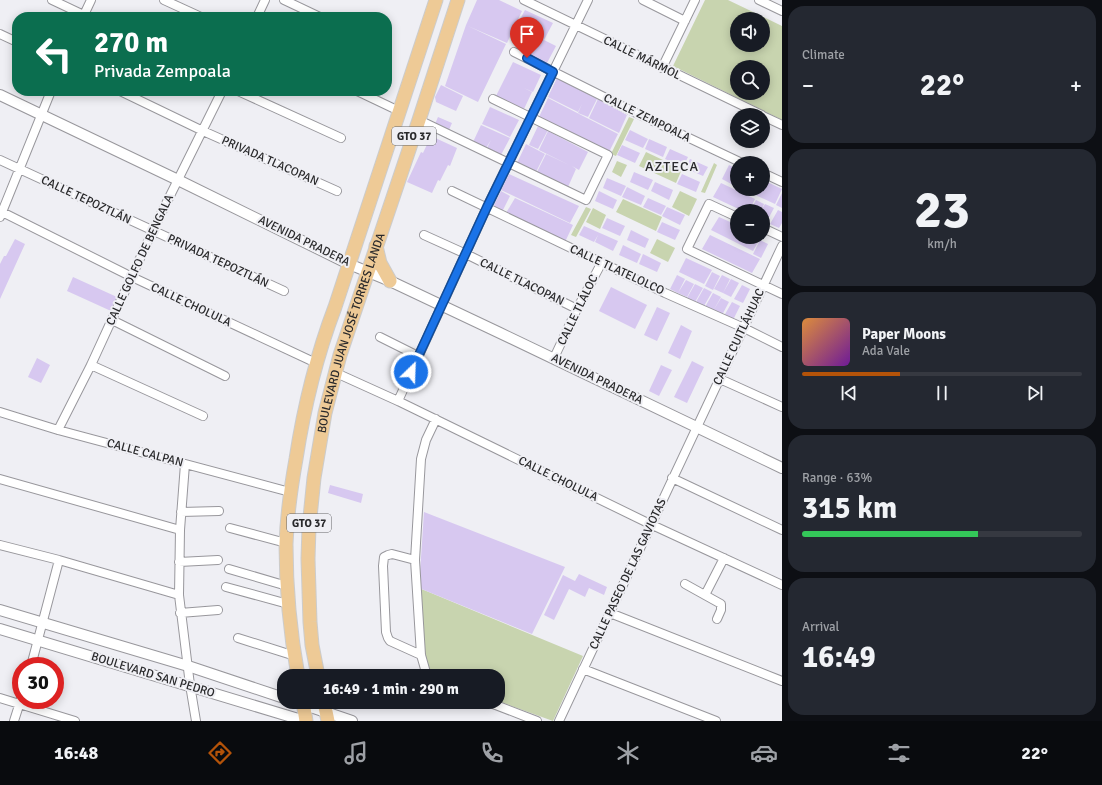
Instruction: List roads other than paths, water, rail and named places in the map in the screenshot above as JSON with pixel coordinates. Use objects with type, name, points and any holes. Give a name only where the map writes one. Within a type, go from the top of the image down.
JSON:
[{"type":"main road","name":"BOULEVARD JUAN JOSÉ TORRES LANDA","points":[[297,669],[288,604],[286,543],[290,492],[305,409],[316,363],[436,0]]},
{"type":"main road","name":"BOULEVARD JUAN JOSÉ TORRES LANDA","points":[[317,669],[312,645],[310,622],[308,559],[309,527],[317,458],[325,413],[334,372],[458,0]]},
{"type":"main road","points":[[376,246],[380,263],[390,281]]},
{"type":"main road","points":[[303,709],[306,721]]},
{"type":"street","points":[[52,0],[77,12]]},
{"type":"street","points":[[86,12],[91,0]]},
{"type":"street","points":[[164,0],[189,12]]},
{"type":"street","points":[[259,12],[265,0]]},
{"type":"street","points":[[284,0],[309,12]]},
{"type":"street","name":"CALLE MÁRMOL","points":[[524,0],[747,108]]},
{"type":"street","points":[[398,401],[487,207],[588,0]]},
{"type":"street","points":[[643,0],[685,21]]},
{"type":"street","points":[[662,68],[695,0]]},
{"type":"street","points":[[759,0],[782,11]]},
{"type":"street","points":[[0,34],[12,40]]},
{"type":"street","name":"CALLE ZEMPOALA","points":[[514,52],[634,112],[730,157]]},
{"type":"street","name":"AVENIDA PRADERA","points":[[0,95],[349,264],[368,271],[442,305],[782,468]]},
{"type":"street","points":[[1,215],[49,96]]},
{"type":"street","points":[[130,96],[203,131]]},
{"type":"street","name":"CALLE GOLFO DE BENGALA","points":[[58,430],[112,320],[153,230],[220,96]]},
{"type":"street","points":[[249,96],[341,138]]},
{"type":"street","points":[[368,96],[399,111]]},
{"type":"street","points":[[419,120],[586,200],[608,155],[492,99]]},
{"type":"street","name":"CALLE MÁRMOL","points":[[770,119],[782,125]]},
{"type":"street","name":"PRIVADA TLACOPAN","points":[[203,131],[337,191]]},
{"type":"street","name":"CALLE TEPOZTLÁN","points":[[0,160],[153,230]]},
{"type":"street","points":[[770,176],[782,182]]},
{"type":"street","name":"CALLE TLATELOLCO","points":[[452,191],[782,347]]},
{"type":"street","points":[[730,214],[709,204],[687,249],[782,294]]},
{"type":"street","name":"CALLE CHOLULA","points":[[1,215],[316,363]]},
{"type":"street","name":"PRIVADA TEPOZTLÁN","points":[[153,230],[284,292]]},
{"type":"street","points":[[770,231],[782,237]]},
{"type":"street","points":[[424,235],[466,254]]},
{"type":"street","name":"CALLE CUITLÁHUAC","points":[[697,428],[782,246]]},
{"type":"street","name":"CALLE TLACOPAN","points":[[466,254],[578,309]]},
{"type":"street","name":"CALLE TLÁLOC","points":[[554,358],[602,262]]},
{"type":"street","points":[[112,320],[225,376]]},
{"type":"street","points":[[380,337],[418,356]]},
{"type":"street","points":[[91,364],[203,416]]},
{"type":"street","name":"CALLE CHOLULA","points":[[334,372],[436,419],[650,524],[782,585]]},
{"type":"street","points":[[720,379],[782,408]]},
{"type":"street","name":"CALLE CALPAN","points":[[0,412],[58,430],[290,492]]},
{"type":"street","points":[[425,669],[421,655],[416,560],[421,459],[426,440],[436,419]]},
{"type":"street","name":"CALLE PASEO DE LAS GAVIOTAS","points":[[559,721],[650,524],[697,428]]},
{"type":"street","points":[[185,464],[180,530],[179,595],[180,613],[196,721]]},
{"type":"street","points":[[672,478],[782,530]]},
{"type":"street","points":[[0,479],[180,530]]},
{"type":"street","points":[[181,512],[219,511]]},
{"type":"street","points":[[230,528],[286,543]]},
{"type":"street","points":[[0,545],[60,560],[179,595]]},
{"type":"street","points":[[416,560],[388,554],[384,557],[382,566],[386,632],[388,638],[390,642],[421,655]]},
{"type":"street","points":[[705,594],[724,558]]},
{"type":"street","points":[[33,657],[60,560]]},
{"type":"street","points":[[179,562],[218,560]]},
{"type":"street","points":[[229,569],[287,586]]},
{"type":"street","points":[[684,584],[721,604],[721,610],[716,619]]},
{"type":"street","points":[[226,587],[288,604]]},
{"type":"street","name":"BOULEVARD SAN PEDRO","points":[[0,610],[188,666],[277,696]]},
{"type":"street","points":[[180,613],[218,610]]},
{"type":"street","points":[[610,612],[782,681]]},
{"type":"street","name":"BOULEVARD SAN PEDRO","points":[[0,629],[306,721]]},
{"type":"street","points":[[238,638],[295,656]]},
{"type":"street","points":[[584,669],[716,721]]},
{"type":"street","points":[[0,698],[12,700]]},
{"type":"street","points":[[14,721],[18,709]]},
{"type":"street","points":[[42,709],[75,721]]},
{"type":"street","points":[[505,709],[537,721]]},
{"type":"street","points":[[326,711],[352,721]]},
{"type":"district","name":"AZTECA","points":[[672,166]]}]
